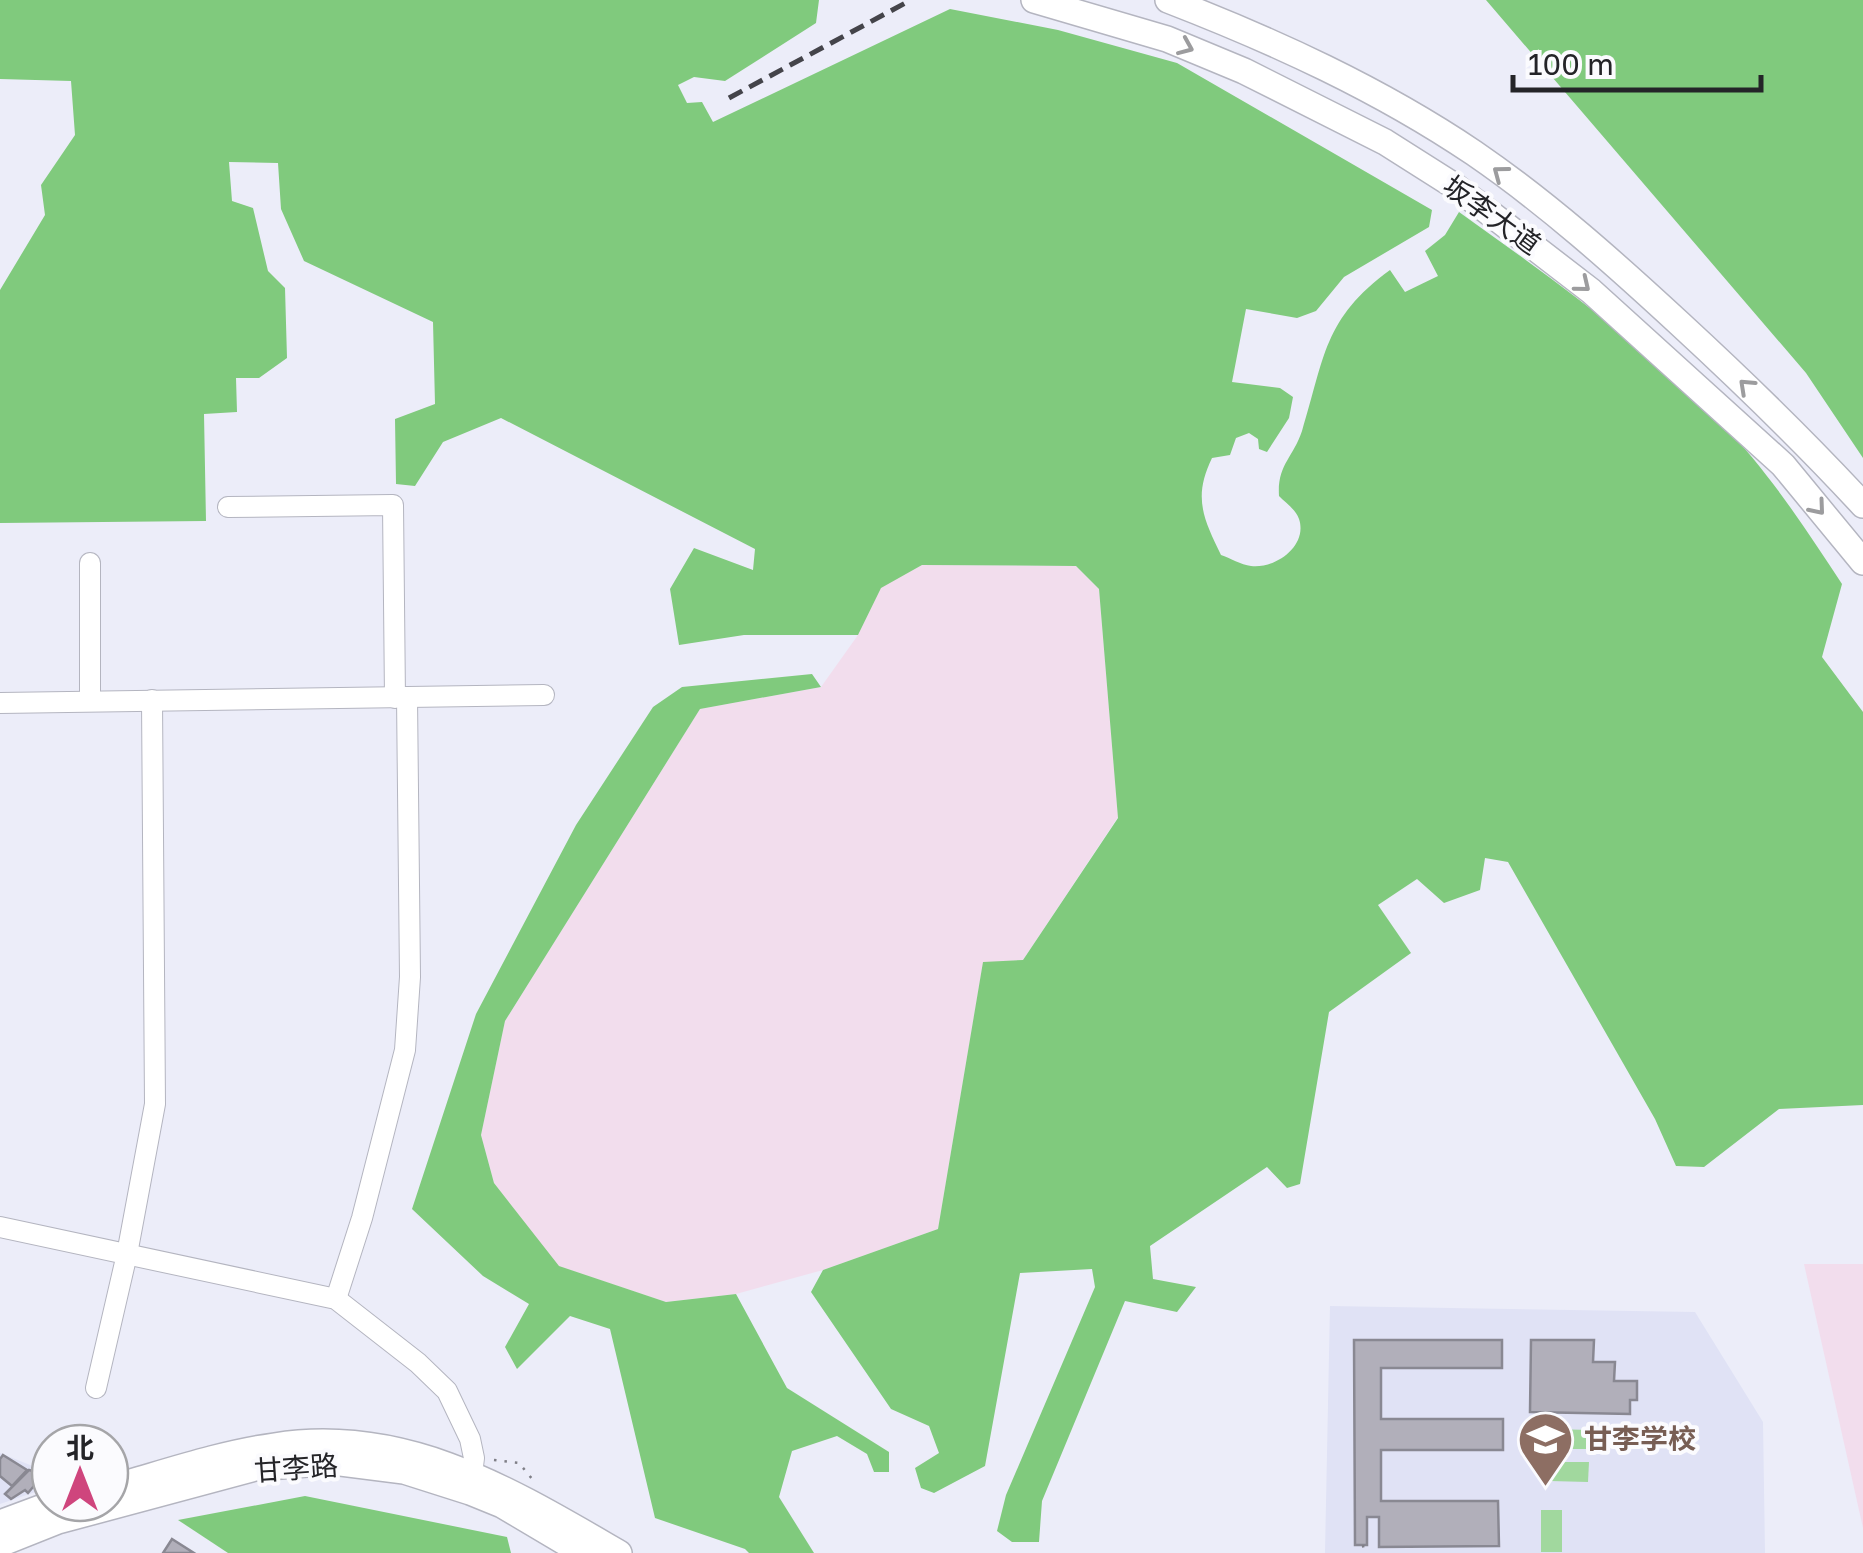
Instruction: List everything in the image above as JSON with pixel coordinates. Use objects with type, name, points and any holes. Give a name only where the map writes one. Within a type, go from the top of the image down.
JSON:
[{"type":"main road","name":"坂李大道","points":[[1034,0],[1167,39],[1315,105],[1385,142],[1456,187],[1592,291],[1783,465],[1863,562]]},
{"type":"main road","name":"坂李大道","points":[[1168,0],[1309,60],[1396,104],[1474,154],[1611,260],[1796,432],[1863,505]]},
{"type":"main road","name":"甘李路","points":[[130,1483],[241,1452],[308,1442],[372,1445],[472,1483],[584,1553]]},
{"type":"main road","name":"甘李路","points":[[0,1544],[76,1516],[256,1468],[295,1463],[369,1465],[509,1490],[618,1553]]},
{"type":"main road","points":[[0,1523],[30,1512]]},
{"type":"street","points":[[228,507],[393,505],[410,977],[407,1034],[362,1218],[336,1299]]},
{"type":"street","points":[[90,563],[90,701]]},
{"type":"street","points":[[0,702],[544,696]]},
{"type":"street","points":[[96,1388],[127,1254],[155,1104],[152,700]]},
{"type":"street","points":[[0,1226],[336,1299],[447,1391],[470,1439],[472,1483]]},
{"type":"path","points":[[1364,1544],[1364,1553]]},
{"type":"shaded area","points":[[922,565],[1076,566],[1099,589],[1118,817],[1023,960],[983,963],[938,1229],[823,1270],[736,1294],[666,1302],[558,1266],[494,1183],[481,1135],[505,1021],[700,709],[821,687],[858,635],[881,587]]},
{"type":"shaded area","points":[[1804,1264],[1863,1264],[1863,1528]]},
{"type":"shaded area","name":"甘李学校","points":[[1330,1306],[1695,1312],[1763,1422],[1765,1553],[1325,1553]]},
{"type":"shaded area","points":[[0,1453],[30,1465],[30,1494],[0,1504]]},
{"type":"green space","points":[[0,0],[819,0],[816,23],[725,81],[694,77],[678,85],[687,103],[702,102],[713,122],[950,9],[1058,30],[1177,63],[1432,210],[1429,227],[1344,277],[1316,311],[1297,318],[1246,309],[1232,382],[1280,388],[1293,397],[1289,418],[1267,452],[1259,449],[1258,439],[1249,433],[1236,438],[1230,455],[1212,458],[1202,496],[1205,518],[1221,555],[1251,566],[1279,560],[1299,538],[1298,516],[1279,496],[1280,477],[1302,431],[1322,360],[1339,323],[1351,305],[1390,270],[1405,292],[1438,276],[1425,251],[1445,235],[1459,212],[1595,312],[1692,394],[1755,461],[1842,584],[1822,657],[1863,712],[1863,1105],[1779,1109],[1704,1167],[1676,1166],[1655,1119],[1508,862],[1485,858],[1480,890],[1444,903],[1417,879],[1378,905],[1411,953],[1329,1012],[1300,1184],[1287,1188],[1267,1167],[1150,1246],[1153,1279],[1196,1287],[1177,1312],[1125,1301],[1042,1501],[1039,1542],[1012,1542],[997,1531],[1006,1495],[1095,1287],[1092,1269],[1020,1273],[985,1466],[934,1493],[921,1488],[915,1468],[939,1453],[929,1426],[891,1409],[811,1292],[823,1270],[938,1229],[983,962],[1023,960],[1118,818],[1099,589],[1076,566],[922,565],[881,588],[858,635],[744,635],[679,645],[670,589],[694,548],[753,570],[755,549],[501,418],[443,442],[415,486],[396,484],[395,419],[435,404],[433,322],[304,261],[281,209],[278,163],[229,162],[232,201],[253,208],[268,271],[285,288],[287,358],[259,378],[236,378],[237,412],[204,414],[206,521],[0,523],[0,290],[45,215],[41,185],[75,135],[71,81],[0,79]]},
{"type":"green space","points":[[1486,0],[1863,0],[1863,458],[1806,373]]},
{"type":"green space","points":[[812,674],[821,687],[700,709],[505,1021],[481,1135],[494,1183],[559,1266],[666,1302],[736,1294],[787,1388],[889,1452],[889,1472],[874,1472],[867,1454],[837,1436],[792,1451],[779,1497],[814,1553],[749,1553],[655,1518],[610,1329],[570,1316],[517,1369],[505,1347],[529,1304],[483,1276],[412,1209],[476,1014],[576,825],[653,707],[682,687]]},
{"type":"green space","points":[[1551,1429],[1590,1430],[1589,1449],[1551,1449]]},
{"type":"green space","points":[[1551,1462],[1589,1462],[1588,1482],[1550,1481]]},
{"type":"green space","points":[[305,1496],[507,1537],[511,1553],[228,1553],[178,1520]]},
{"type":"green space","points":[[1541,1510],[1562,1510],[1562,1552],[1541,1552]]},
{"type":"building","points":[[1354,1340],[1502,1340],[1502,1368],[1381,1368],[1381,1419],[1503,1419],[1503,1450],[1381,1450],[1381,1501],[1498,1501],[1499,1546],[1379,1547],[1379,1517],[1367,1517],[1367,1545],[1355,1545]]},
{"type":"building","points":[[1531,1340],[1594,1340],[1593,1362],[1615,1362],[1614,1381],[1637,1381],[1637,1400],[1630,1400],[1630,1414],[1530,1412]]},
{"type":"building","points":[[3,1455],[27,1470],[12,1486],[0,1476]]},
{"type":"building","points":[[30,1470],[28,1493],[25,1490],[11,1499],[5,1494]]},
{"type":"building","points":[[172,1539],[194,1553],[163,1553]]},
{"type":"railway","points":[[729,98],[911,0]]},
{"type":"place","name":"甘李学校","points":[[1545,1488]]}]
